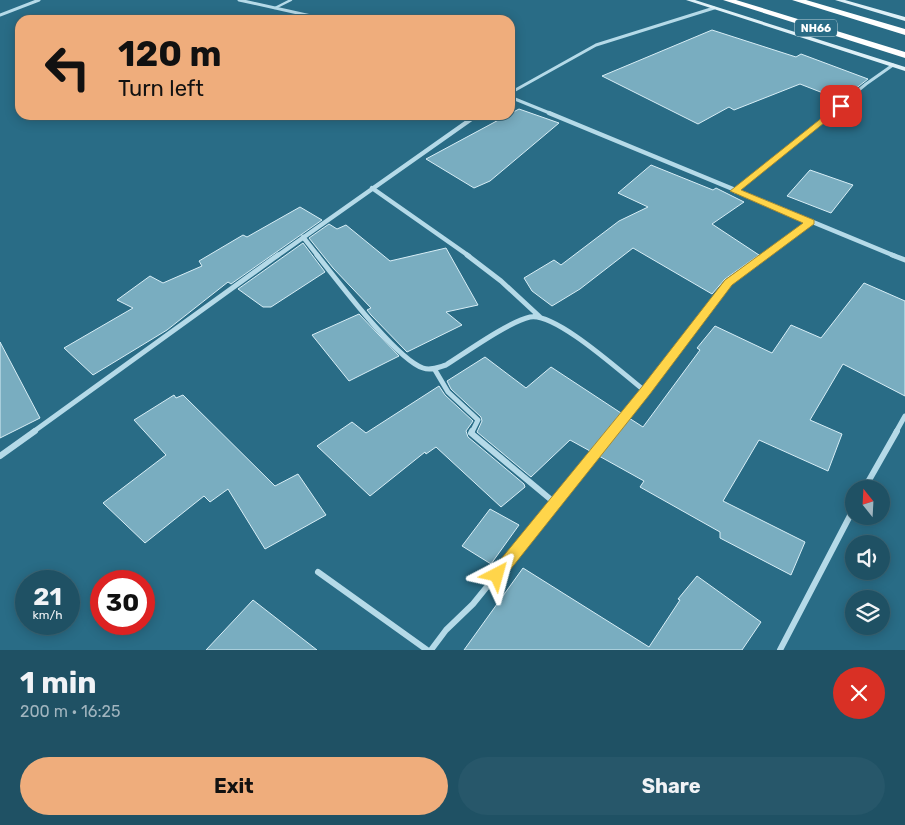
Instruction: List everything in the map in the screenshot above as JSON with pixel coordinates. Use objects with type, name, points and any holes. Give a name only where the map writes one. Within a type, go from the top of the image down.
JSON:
[{"type":"highway","name":"NH66","points":[[727,0],[905,55]]},
{"type":"highway","name":"NH66","points":[[796,0],[905,32]]},
{"type":"street","points":[[0,15],[39,0]]},
{"type":"street","points":[[239,0],[301,15]]},
{"type":"street","points":[[689,0],[905,68]]},
{"type":"street","points":[[838,0],[905,19]]},
{"type":"street","points":[[515,89],[596,46],[714,8]]},
{"type":"street","points":[[735,191],[866,84],[893,65]]},
{"type":"street","points":[[515,99],[905,260]]},
{"type":"street","points":[[0,456],[303,237],[470,120]]},
{"type":"street","points":[[372,188],[439,234],[509,286],[540,317]]},
{"type":"street","points":[[431,650],[446,630],[473,604],[555,503],[645,391],[728,282],[810,222]]},
{"type":"street","points":[[303,237],[382,332],[410,361],[422,368],[434,370],[446,366],[521,320],[529,317],[540,317],[550,320],[645,391]]},
{"type":"street","points":[[434,370],[448,392],[478,420],[471,433],[555,503]]},
{"type":"street","points":[[869,480],[905,416]]},
{"type":"street","points":[[780,650],[845,525]]},
{"type":"street","points":[[318,572],[427,650]]},
{"type":"lane","points":[[275,8],[291,0]]},
{"type":"building","points":[[712,30],[796,57],[801,54],[868,79],[841,100],[800,84],[734,110],[729,107],[698,124],[602,76]]},
{"type":"building","points":[[519,109],[559,123],[490,181],[474,188],[426,159],[499,120],[515,120],[515,111]]},
{"type":"building","points":[[651,165],[713,190],[716,188],[744,202],[712,224],[759,255],[725,279],[712,294],[633,248],[580,289],[552,306],[532,291],[524,278],[554,260],[561,265],[619,221],[648,207],[618,193]]},
{"type":"building","points":[[810,170],[853,185],[831,213],[787,196]]},
{"type":"building","points":[[300,207],[322,220],[231,284],[228,282],[167,330],[93,375],[64,348],[133,308],[117,300],[150,276],[163,283],[202,266],[199,261],[243,235],[247,237]]},
{"type":"building","points":[[329,224],[337,229],[346,225],[390,261],[446,248],[478,305],[446,312],[462,325],[407,352],[371,315],[367,310],[371,308],[333,268],[309,238]]},
{"type":"building","points":[[303,243],[325,272],[271,307],[263,307],[238,289]]},
{"type":"building","points":[[864,283],[905,301],[905,396],[843,364],[810,420],[842,434],[828,471],[759,440],[723,501],[805,542],[791,575],[720,538],[720,532],[640,487],[644,481],[599,456],[629,418],[643,427],[700,350],[697,348],[715,326],[772,353],[791,325],[821,338]]},
{"type":"building","points":[[359,314],[399,356],[349,381],[312,335]]},
{"type":"building","points":[[0,342],[40,418],[0,438]]},
{"type":"building","points":[[485,357],[526,388],[551,367],[621,413],[590,451],[570,440],[531,477],[477,432],[482,421],[481,417],[451,389],[447,381]]},
{"type":"building","points":[[439,386],[445,395],[473,421],[466,431],[468,437],[524,484],[525,487],[501,507],[436,447],[426,454],[425,452],[370,496],[317,446],[352,422],[366,433]]},
{"type":"building","points":[[174,395],[176,398],[183,395],[275,486],[298,474],[326,515],[265,549],[228,489],[210,502],[204,496],[145,543],[103,503],[166,455],[134,420]]},
{"type":"building","points":[[490,509],[519,525],[491,564],[462,546]]},
{"type":"building","points":[[523,568],[649,647],[680,600],[678,599],[697,576],[761,622],[742,650],[464,650]]},
{"type":"building","points":[[253,600],[317,650],[206,650]]},
{"type":"route","points":[[497,575],[645,391],[728,282],[810,222],[735,191],[841,106]]}]
